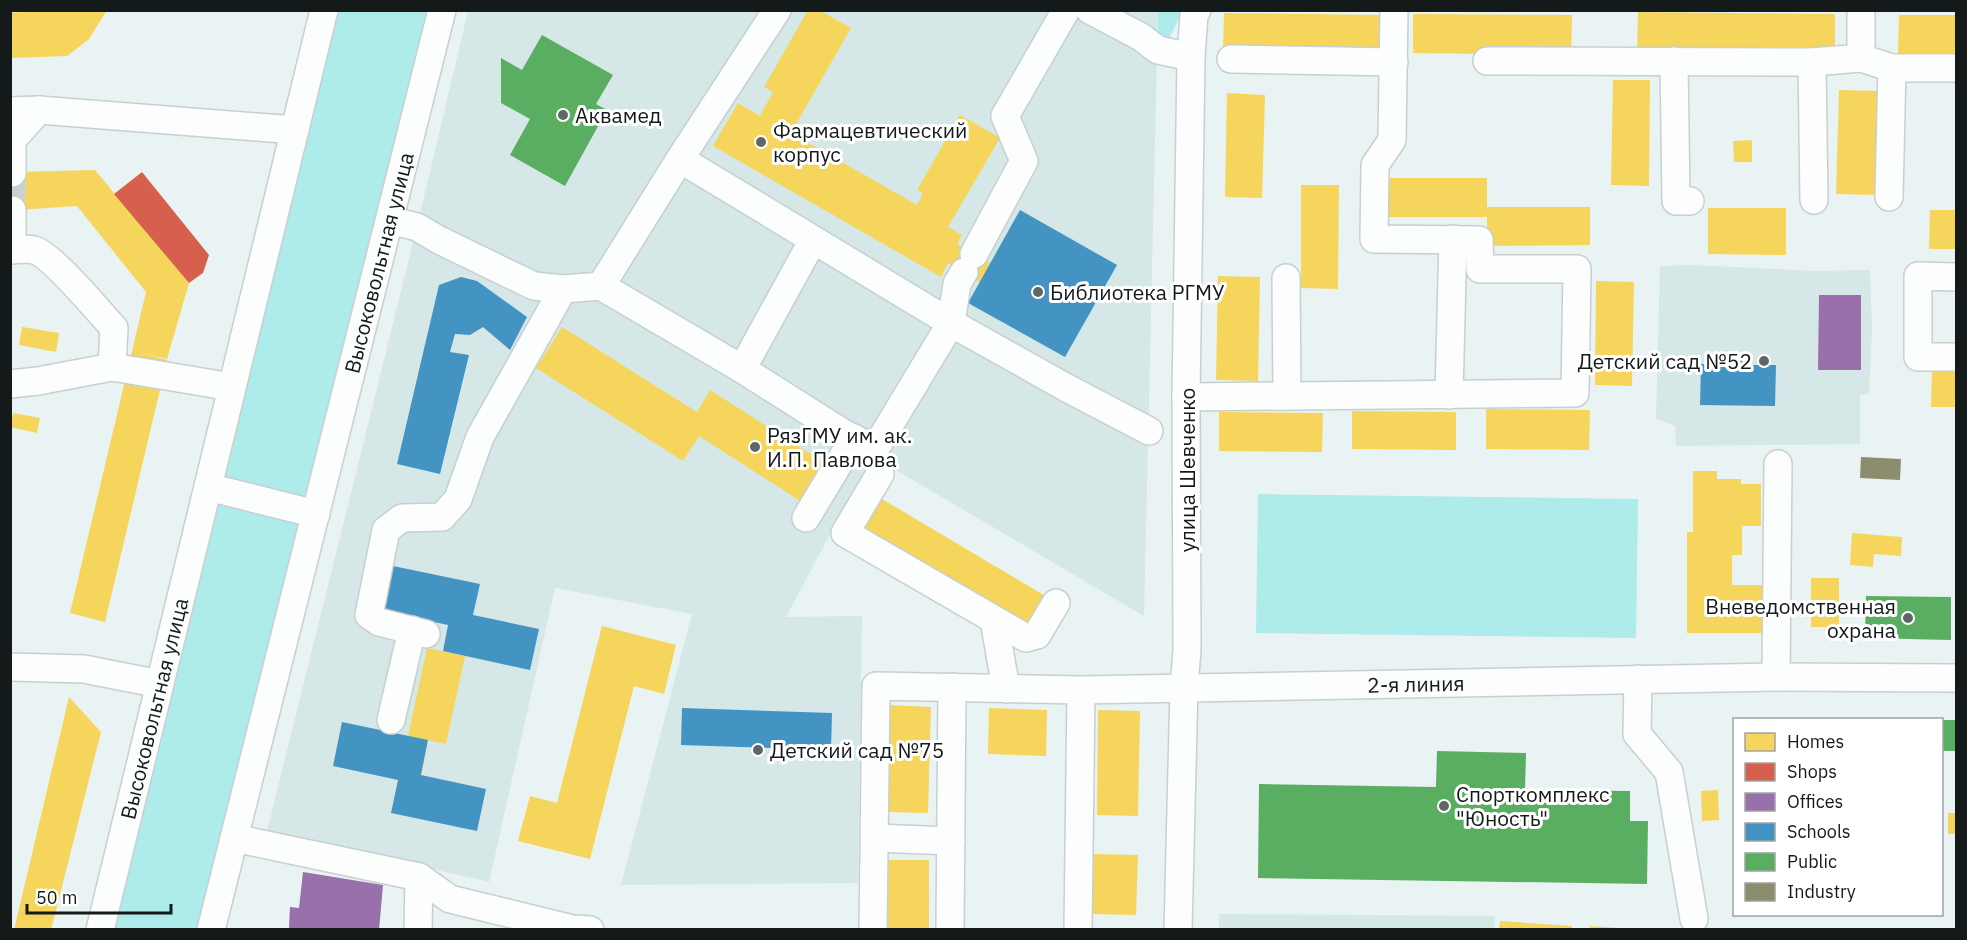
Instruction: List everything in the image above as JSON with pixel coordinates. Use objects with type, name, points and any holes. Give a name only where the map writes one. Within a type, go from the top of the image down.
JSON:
[{"type":"street","name":"Высоковольтная улица","points":[[100,930],[324,10]]},
{"type":"street","name":"Высоковольтная улица","points":[[211,930],[442,10]]},
{"type":"street","points":[[601,286],[777,10]]},
{"type":"street","points":[[390,219],[417,227],[534,286],[563,290],[601,286],[874,449],[951,323],[957,284],[1024,161],[1005,116],[1066,10]]},
{"type":"street","points":[[1090,10],[1141,37],[1158,50],[1191,57]]},
{"type":"street","name":"улица Шевченко","points":[[1178,930],[1184,687],[1187,650],[1186,397],[1191,57],[1194,15],[1197,10]]},
{"type":"street","points":[[1186,397],[1575,393],[1577,269],[1480,269],[1479,240],[1374,239],[1375,165],[1392,140],[1394,10]]},
{"type":"street","points":[[1861,10],[1861,58]]},
{"type":"street","points":[[1487,61],[1812,62],[1861,58],[1892,68],[1956,68]]},
{"type":"street","points":[[1232,59],[1394,62]]},
{"type":"street","points":[[1674,62],[1676,201],[1690,201]]},
{"type":"street","points":[[1812,62],[1814,200]]},
{"type":"street","points":[[1889,197],[1892,68]]},
{"type":"street","points":[[12,172],[12,140],[39,110]]},
{"type":"street","points":[[10,111],[39,110],[295,130]]},
{"type":"street","points":[[680,159],[951,323],[1149,431]]},
{"type":"street","points":[[12,210],[11,250],[34,250],[44,256],[114,328],[112,367]]},
{"type":"street","points":[[1449,395],[1453,239]]},
{"type":"street","points":[[741,369],[813,240]]},
{"type":"street","points":[[1956,277],[1918,276],[1918,357],[1956,357]]},
{"type":"street","points":[[1286,278],[1287,396]]},
{"type":"street","points":[[391,720],[419,632],[379,622],[369,615],[386,530],[402,518],[442,517],[458,499],[480,436],[563,290]]},
{"type":"street","points":[[10,384],[112,367],[232,387]]},
{"type":"street","points":[[806,518],[854,438]]},
{"type":"street","points":[[1776,677],[1778,464]]},
{"type":"street","points":[[880,474],[845,533],[1026,638],[1037,635],[1056,603]]},
{"type":"street","points":[[208,487],[316,514]]},
{"type":"street","points":[[994,620],[1006,689]]},
{"type":"street","points":[[10,667],[84,669],[160,684]]},
{"type":"street","name":"2-я линия","points":[[874,838],[876,686],[1081,690],[1776,677],[1956,678]]},
{"type":"street","points":[[1638,679],[1637,734],[1669,772],[1694,919]]},
{"type":"street","points":[[950,930],[952,687]]},
{"type":"street","points":[[1078,930],[1081,690]]},
{"type":"street","points":[[234,838],[419,877],[450,899],[573,929],[591,930]]},
{"type":"street","points":[[873,930],[874,838],[951,841]]},
{"type":"street","points":[[418,930],[419,877]]},
{"type":"shaded area","points":[[334,11],[433,11],[308,505],[225,478],[223,463]]},
{"type":"shaded area","name":"РязГМУ им. ак. И.П. Павлова","points":[[468,11],[1158,11],[1144,616],[884,463],[867,465],[786,617],[862,616],[858,883],[621,885],[692,614],[555,588],[489,882],[267,831],[417,227]]},
{"type":"shaded area","points":[[1158,11],[1183,11],[1163,50],[1158,50]]},
{"type":"shaded area","name":"Детский сад №52","points":[[1692,265],[1815,271],[1870,270],[1872,329],[1869,394],[1860,395],[1860,444],[1676,446],[1675,426],[1656,419],[1660,266]]},
{"type":"shaded area","points":[[1258,494],[1638,499],[1636,638],[1256,633]]},
{"type":"shaded area","points":[[218,503],[301,520],[203,929],[111,930],[212,514]]},
{"type":"shaded area","points":[[1219,914],[1495,916],[1494,930],[1219,930]]},
{"type":"building: Homes","points":[[46,10],[107,10],[89,39],[67,56],[10,58],[10,13]]},
{"type":"building: Homes","name":"Фармацевтический корпус","points":[[808,10],[819,10],[851,28],[791,133],[917,205],[923,193],[917,190],[960,115],[1000,138],[948,227],[962,235],[957,244],[990,263],[980,282],[948,263],[941,277],[713,146],[738,103],[760,116],[773,92],[764,87]]},
{"type":"building: Homes","points":[[1638,12],[1835,14],[1835,53],[1637,51]]},
{"type":"building: Homes","points":[[1224,13],[1380,15],[1379,53],[1223,51]]},
{"type":"building: Homes","points":[[1413,14],[1572,15],[1571,55],[1413,53]]},
{"type":"building: Homes","points":[[1899,15],[1956,15],[1956,54],[1898,54]]},
{"type":"building: Homes","points":[[1613,80],[1650,80],[1649,186],[1611,185]]},
{"type":"building: Homes","points":[[1839,90],[1880,91],[1878,195],[1836,194]]},
{"type":"building: Homes","points":[[1227,93],[1265,95],[1262,198],[1225,197]]},
{"type":"building: Homes","points":[[1752,140],[1752,162],[1734,162],[1733,141]]},
{"type":"building: Homes","points":[[95,170],[189,283],[167,359],[142,353],[167,360],[105,622],[70,613],[146,292],[77,206],[17,210],[16,172]]},
{"type":"building: Homes","points":[[1385,178],[1487,178],[1487,207],[1590,207],[1590,245],[1487,246],[1487,217],[1385,217]]},
{"type":"building: Homes","points":[[1301,185],[1339,185],[1338,289],[1301,288]]},
{"type":"building: Homes","points":[[1708,208],[1786,208],[1786,255],[1708,254]]},
{"type":"building: Homes","points":[[1930,210],[1956,210],[1956,249],[1929,249]]},
{"type":"building: Homes","points":[[1218,276],[1260,277],[1258,381],[1216,380]]},
{"type":"building: Homes","points":[[1596,281],[1634,282],[1632,386],[1595,385]]},
{"type":"building: Homes","points":[[22,327],[59,333],[56,352],[19,345]]},
{"type":"building: Homes","points":[[562,327],[697,412],[710,390],[826,464],[802,502],[699,436],[683,461],[536,368]]},
{"type":"building: Homes","points":[[1932,367],[1956,367],[1956,407],[1931,407]]},
{"type":"building: Homes","points":[[1486,409],[1590,410],[1589,450],[1486,449]]},
{"type":"building: Homes","points":[[1352,411],[1456,412],[1456,450],[1352,449]]},
{"type":"building: Homes","points":[[1219,412],[1323,413],[1322,452],[1219,451]]},
{"type":"building: Homes","points":[[13,413],[40,418],[37,433],[10,427]]},
{"type":"building: Homes","points":[[1693,471],[1717,471],[1717,479],[1741,479],[1741,484],[1761,484],[1761,526],[1742,526],[1742,555],[1732,555],[1732,585],[1763,585],[1763,633],[1687,633],[1687,532],[1693,532]]},
{"type":"building: Homes","points":[[877,496],[1047,597],[1029,629],[858,527]]},
{"type":"building: Homes","points":[[1852,533],[1902,537],[1901,556],[1874,554],[1873,567],[1850,565]]},
{"type":"building: Homes","points":[[1811,578],[1839,578],[1839,627],[1811,627]]},
{"type":"building: Homes","points":[[602,626],[676,645],[664,694],[634,686],[590,859],[518,841],[530,796],[557,803]]},
{"type":"building: Homes","points":[[427,648],[465,656],[446,744],[408,736]]},
{"type":"building: Homes","points":[[69,697],[101,732],[51,930],[14,930]]},
{"type":"building: Homes","points":[[890,705],[931,707],[928,813],[887,812]]},
{"type":"building: Homes","points":[[989,708],[1047,710],[1046,756],[988,754]]},
{"type":"building: Homes","points":[[1098,710],[1140,711],[1138,816],[1097,815]]},
{"type":"building: Homes","points":[[1718,790],[1719,820],[1702,821],[1701,791]]},
{"type":"building: Homes","points":[[1948,813],[1956,813],[1956,834],[1948,834]]},
{"type":"building: Homes","points":[[1093,854],[1138,855],[1136,915],[1092,914]]},
{"type":"building: Homes","points":[[888,860],[929,860],[929,930],[887,930]]},
{"type":"building: Homes","points":[[1500,921],[1572,926],[1572,930],[1499,930]]},
{"type":"building: Homes","points":[[1590,926],[1620,928],[1620,930],[1590,930]]},
{"type":"building: Shops","points":[[142,172],[209,255],[203,273],[189,283],[114,194]]},
{"type":"building: Offices","points":[[1819,295],[1861,295],[1861,370],[1818,370]]},
{"type":"building: Offices","points":[[303,872],[383,885],[379,930],[289,928],[290,907],[299,908]]},
{"type":"building: Schools","name":"Библиотека РГМУ","points":[[1020,210],[1117,265],[1065,357],[968,303]]},
{"type":"building: Schools","points":[[461,277],[477,281],[527,317],[510,350],[483,327],[470,335],[455,334],[450,352],[469,355],[440,474],[397,464],[439,285]]},
{"type":"building: Schools","points":[[1730,360],[1744,360],[1744,365],[1776,365],[1775,406],[1700,405],[1701,364],[1730,365]]},
{"type":"building: Schools","points":[[393,566],[480,584],[473,615],[539,629],[530,670],[443,651],[448,625],[383,611]]},
{"type":"building: Schools","points":[[682,708],[832,713],[831,750],[681,745]]},
{"type":"building: Schools","points":[[342,722],[428,740],[421,775],[486,789],[477,831],[391,813],[398,780],[333,766]]},
{"type":"building: Public","name":"Аквамед","points":[[542,35],[613,75],[596,104],[607,110],[565,186],[510,155],[530,119],[501,103],[501,58],[522,70]]},
{"type":"building: Public","name":"Вневедомственная охрана","points":[[1866,596],[1951,597],[1951,640],[1865,638]]},
{"type":"building: Public","points":[[1943,720],[1956,720],[1956,751],[1943,751]]},
{"type":"building: Public","name":"Спорткомплекс \"Юность\"","points":[[1437,751],[1526,753],[1525,790],[1630,791],[1630,821],[1648,821],[1647,884],[1258,878],[1259,784],[1436,787]]},
{"type":"building: Industry","points":[[1861,457],[1901,459],[1900,480],[1860,478]]},
{"type":"tunnel","points":[[12,173],[12,210]]},
{"type":"place","name":"Аквамед","points":[[563,115]]},
{"type":"place","name":"Фармацевтический корпус","points":[[761,142]]},
{"type":"place","name":"Библиотека РГМУ","points":[[1038,292]]},
{"type":"place","name":"Детский сад №52","points":[[1764,361]]},
{"type":"place","name":"РязГМУ им. ак. И.П. Павлова","points":[[755,447]]},
{"type":"place","name":"Вневедомственная охрана","points":[[1908,618]]},
{"type":"place","name":"Детский сад №75","points":[[758,750]]},
{"type":"place","name":"Спорткомплекс \"Юность\"","points":[[1444,806]]}]
